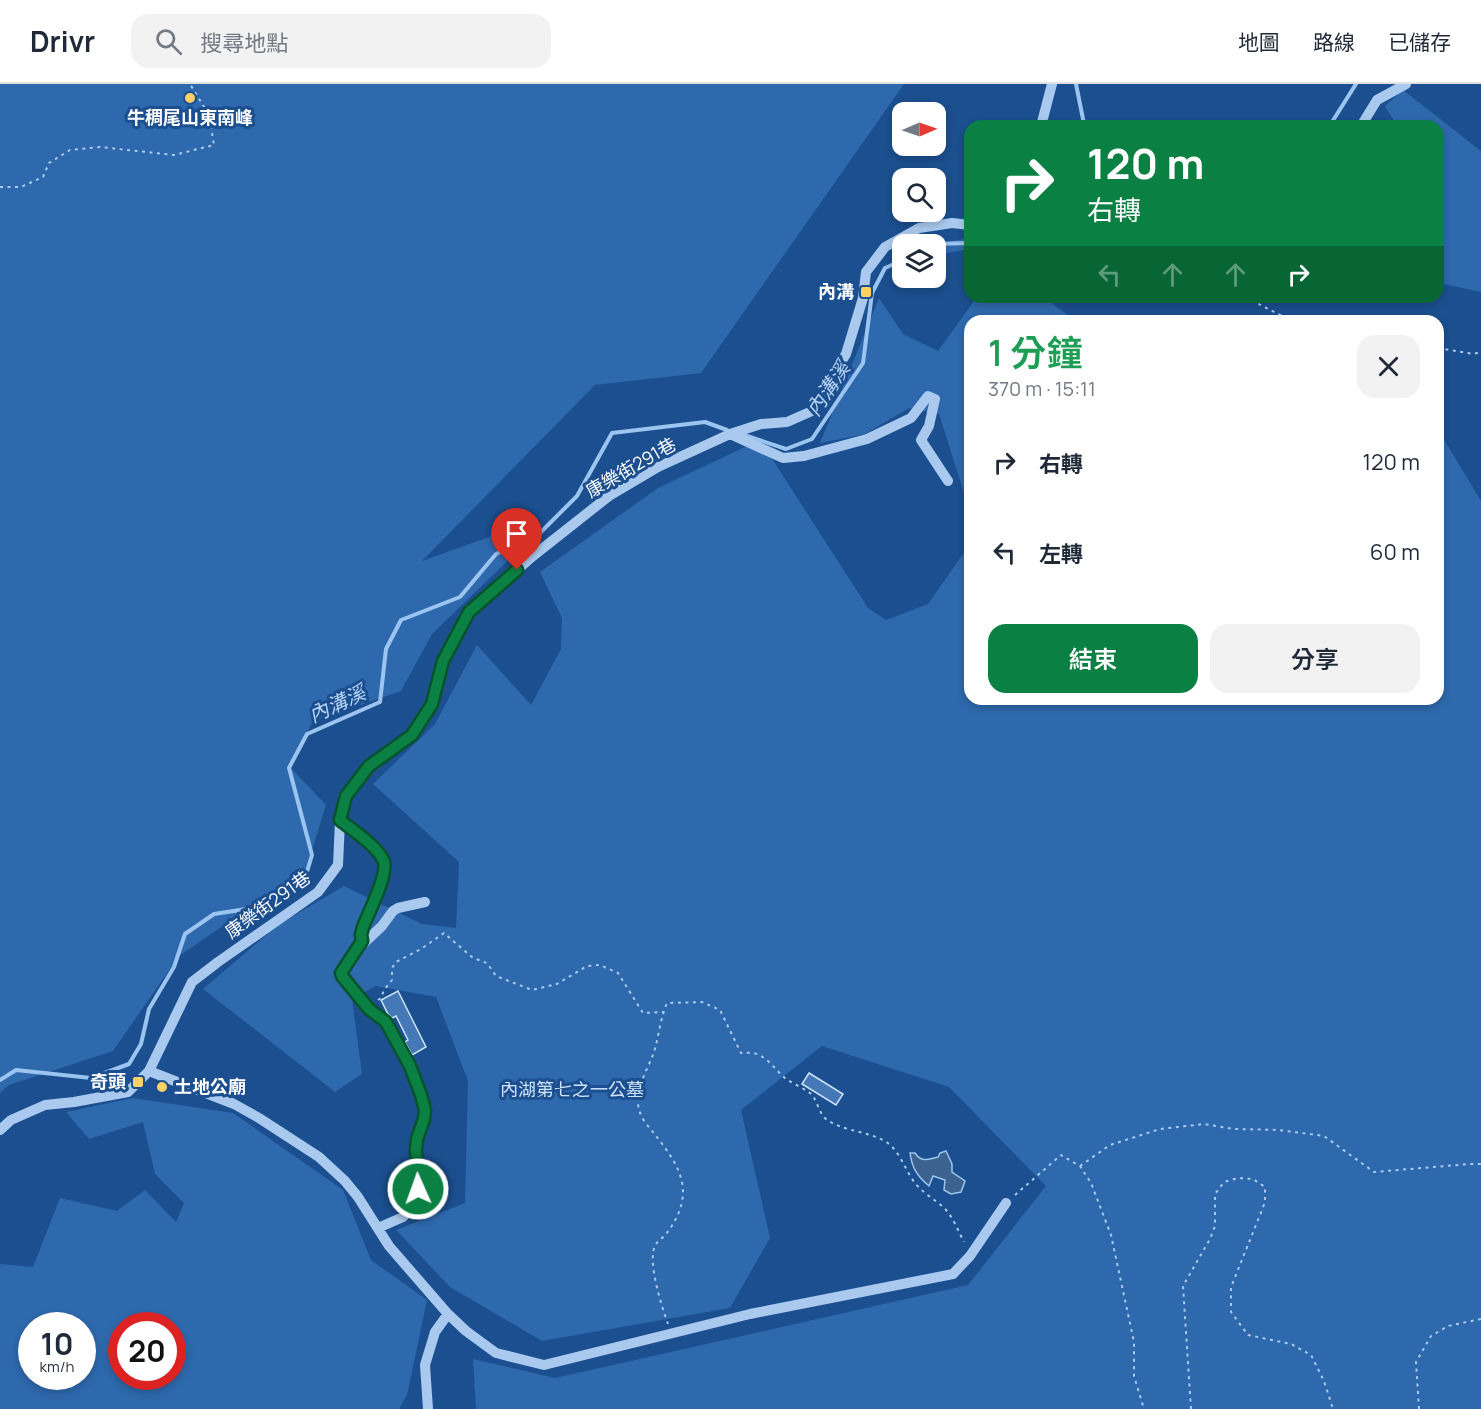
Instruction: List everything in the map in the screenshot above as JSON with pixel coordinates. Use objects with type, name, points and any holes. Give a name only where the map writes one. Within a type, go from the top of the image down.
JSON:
[{"type":"street","points":[[1043,120],[1052,84]]},
{"type":"street","points":[[1365,120],[1377,100],[1406,84]]},
{"type":"street","name":"康樂街291巷","points":[[0,1130],[11,1120],[45,1105],[128,1092],[149,1071],[192,982],[318,892],[338,865],[340,820],[346,796],[369,766],[412,735],[432,704],[443,661],[469,612],[532,555],[609,496],[658,467],[730,434],[760,424],[787,422],[812,411],[846,354],[863,298],[867,272],[885,248],[919,228],[952,223],[964,224]]},
{"type":"street","points":[[730,434],[783,458],[804,456],[867,439],[911,418],[928,396],[935,399],[928,426],[921,440],[948,481]]},
{"type":"street","points":[[340,820],[374,848],[384,862],[384,877],[363,927],[362,941],[342,969],[342,976],[369,1009],[386,1022],[410,1066],[425,1110],[417,1139],[418,1189],[415,1197],[410,1209],[403,1217],[378,1228]]},
{"type":"street","points":[[362,941],[365,942],[382,926],[393,911],[425,902]]},
{"type":"street","points":[[149,1071],[234,1104],[319,1157],[345,1181],[389,1246],[448,1314],[466,1331],[496,1353],[544,1365],[750,1314],[953,1274],[970,1256],[1006,1203]]},
{"type":"street","points":[[428,1409],[425,1365],[435,1332],[448,1314]]},
{"type":"path","points":[[0,187],[21,187],[44,177],[49,163],[70,150],[100,147],[174,155],[214,145],[208,115],[190,84]]},
{"type":"path","points":[[1257,303],[1280,315]]},
{"type":"path","points":[[1444,349],[1473,354],[1481,352]]},
{"type":"path","points":[[375,1001],[381,998],[384,990],[391,983],[392,968],[396,962],[421,949],[444,933],[473,958],[487,963],[496,976],[532,990],[557,984],[587,966],[600,964],[618,972],[643,1013],[663,1012]]},
{"type":"path","points":[[671,1333],[661,1306],[652,1262],[655,1245],[666,1234],[679,1212],[683,1192],[679,1173],[671,1156],[641,1116],[638,1101],[640,1085],[654,1050],[667,1003],[702,1002],[720,1010],[741,1053],[760,1055],[784,1078],[812,1095],[826,1119],[841,1128],[865,1133],[892,1147],[913,1181],[924,1193],[945,1208],[970,1256]]},
{"type":"path","points":[[1080,1166],[1110,1145],[1160,1129],[1204,1124],[1234,1130],[1279,1130],[1324,1136],[1374,1172],[1481,1164]]},
{"type":"path","points":[[1006,1203],[1061,1155],[1080,1166],[1091,1183],[1110,1236],[1134,1342],[1134,1376],[1144,1409]]},
{"type":"path","points":[[1191,1409],[1183,1286],[1215,1226],[1215,1194],[1224,1182],[1238,1178],[1253,1179],[1265,1186],[1265,1202],[1231,1287],[1232,1312],[1248,1335],[1291,1344],[1311,1355],[1324,1381],[1333,1409]]},
{"type":"path","points":[[1419,1409],[1416,1362],[1431,1336],[1448,1326],[1481,1319]]},
{"type":"green space","points":[[0,84],[904,84],[701,373],[595,385],[422,561],[517,527],[528,541],[432,634],[401,691],[313,721],[289,766],[326,805],[306,869],[179,956],[113,1051],[9,1085],[0,1093]]},
{"type":"green space","points":[[1403,90],[1441,120],[1393,120],[1385,106]]},
{"type":"green space","points":[[1444,122],[1481,151],[1481,292],[1444,284]]},
{"type":"green space","points":[[964,239],[964,250],[946,253],[946,242]]},
{"type":"green space","points":[[879,298],[903,334],[938,351],[964,315],[964,493],[939,414],[909,408],[865,434],[820,443]]},
{"type":"green space","points":[[973,303],[1052,303],[1067,315],[964,315]]},
{"type":"green space","name":"內湖第七之一公墓","points":[[1444,439],[1481,501],[1481,1409],[476,1409],[473,1359],[555,1378],[968,1285],[1046,1186],[949,1087],[822,1046],[741,1110],[770,1238],[730,1308],[542,1341],[450,1287],[396,1230],[465,1203],[468,1081],[436,997],[376,986],[352,999],[362,1074],[335,1092],[203,989],[278,925],[344,886],[422,924],[456,928],[459,862],[373,784],[435,724],[477,645],[531,705],[561,649],[562,618],[540,572],[658,488],[760,440],[868,608],[886,620],[928,604],[964,553],[964,705],[1444,705]]},
{"type":"green space","points":[[133,1098],[233,1113],[343,1190],[371,1260],[427,1300],[407,1395],[399,1409],[0,1409],[0,1264],[33,1267],[60,1198],[117,1211],[145,1190],[176,1222],[184,1203],[155,1174],[143,1122],[89,1139],[66,1112]]},
{"type":"shaded area","points":[[946,1151],[952,1164],[952,1172],[965,1181],[961,1192],[951,1194],[944,1190],[945,1180],[933,1176],[929,1186],[916,1171],[910,1153],[915,1153],[925,1159],[938,1157],[940,1153]]},
{"type":"building","points":[[398,991],[426,1047],[412,1055],[405,1042],[408,1040],[396,1016],[392,1018],[388,1014],[381,1000]]},
{"type":"building","points":[[809,1073],[843,1094],[836,1105],[802,1084]]},
{"type":"waterway","name":"內溝溪","points":[[1076,84],[1083,120]]},
{"type":"waterway","points":[[1333,120],[1356,84]]},
{"type":"waterway","name":"內溝溪","points":[[946,244],[964,243]]},
{"type":"waterway","name":"內溝溪","points":[[744,435],[786,449],[812,439],[863,363],[872,293],[885,268],[892,265]]},
{"type":"waterway","name":"內溝溪","points":[[0,1080],[16,1070],[91,1078],[129,1064],[141,1044],[149,1009],[174,967],[185,934],[214,914],[260,907],[303,885],[312,855],[289,768],[307,734],[380,702],[386,649],[401,620],[460,597],[496,554],[540,533],[577,496],[612,433],[705,422],[727,430]]},
{"type":"place","name":"牛稠尾山東南峰","points":[[190,98]]},
{"type":"place","name":"內溝","points":[[866,292]]},
{"type":"place","name":"奇頭","points":[[138,1082]]},
{"type":"place","name":"土地公廟","points":[[162,1087]]},
{"type":"route","points":[[418,1189],[416,1149],[425,1110],[421,1095],[410,1066],[386,1022],[369,1009],[341,973],[362,941],[363,927],[384,877],[384,862],[374,848],[340,820],[346,796],[369,766],[412,735],[432,704],[443,661],[469,612],[517,570]]}]
